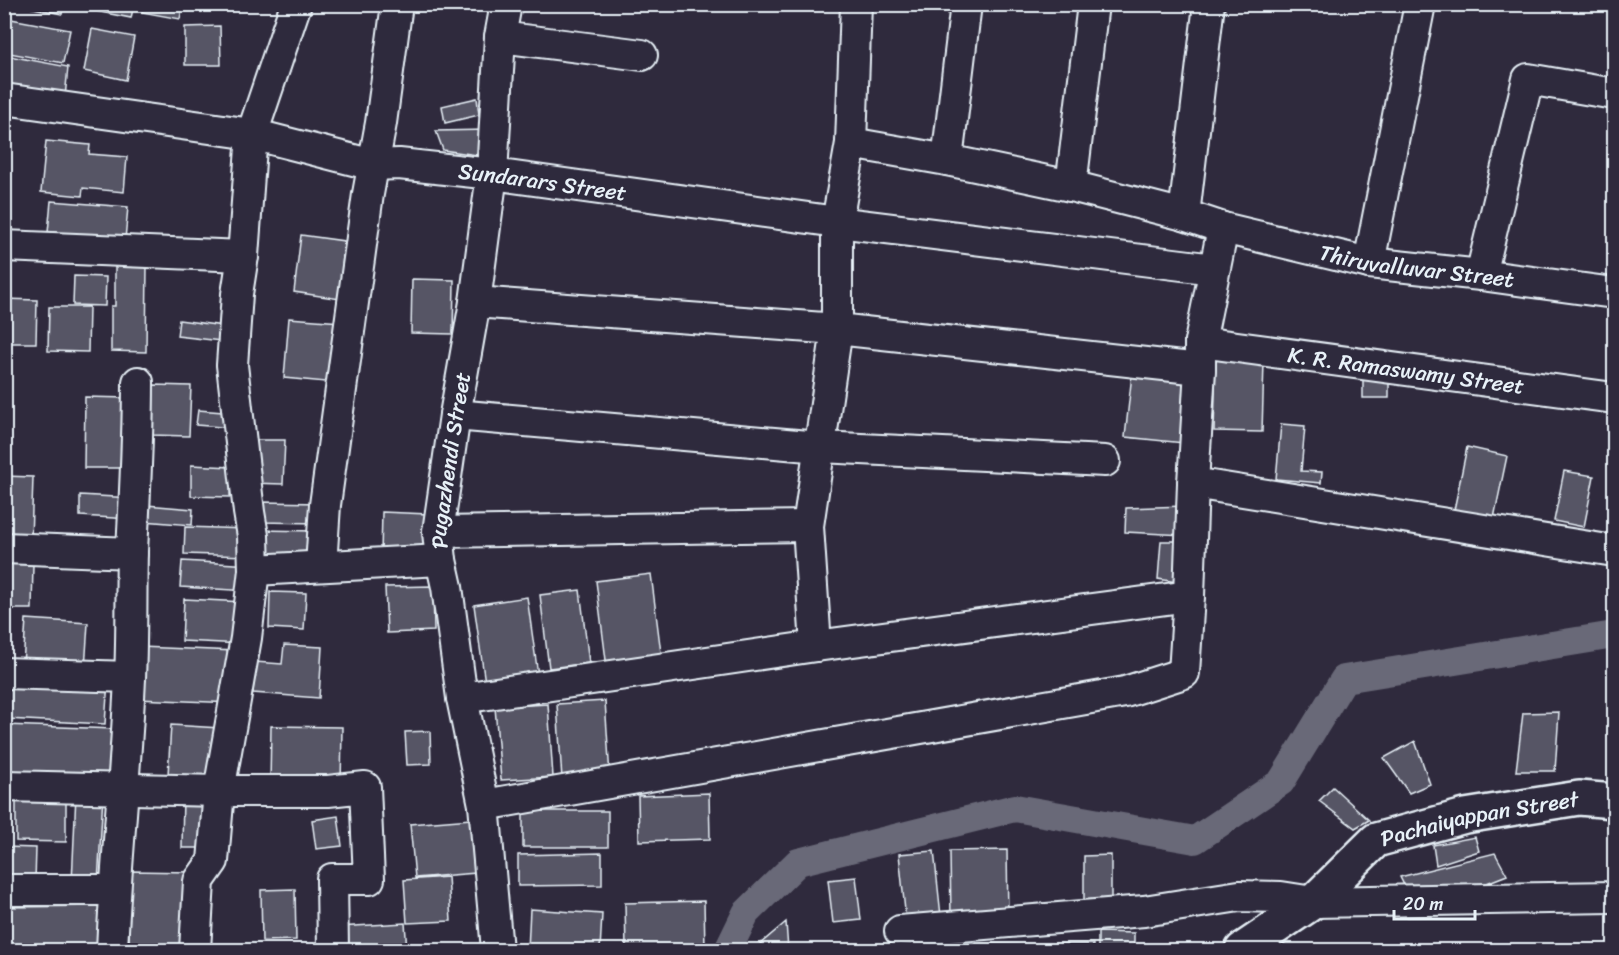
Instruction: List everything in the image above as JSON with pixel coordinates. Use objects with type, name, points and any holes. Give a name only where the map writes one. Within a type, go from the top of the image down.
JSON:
[{"type":"main road","name":"Pachaiyappan Street","points":[[1242,951],[1313,902],[1376,840],[1465,816],[1579,798],[1614,801]]},
{"type":"street","points":[[195,951],[199,881],[213,861],[219,791],[246,638],[254,570],[253,536],[232,365],[252,135],[296,4]]},
{"type":"street","points":[[321,566],[325,505],[397,4]]},
{"type":"street","name":"Pugazhendi Street","points":[[497,951],[484,805],[462,698],[440,546],[455,415],[475,302],[492,174],[500,37],[506,4]]},
{"type":"street","points":[[816,646],[808,526],[837,328],[837,222],[850,143],[856,4]]},
{"type":"street","points":[[947,160],[966,4]]},
{"type":"street","points":[[1071,186],[1094,4]]},
{"type":"street","points":[[1184,215],[1209,4]]},
{"type":"street","points":[[1368,263],[1420,4]]},
{"type":"street","points":[[500,37],[642,55]]},
{"type":"street","points":[[1481,275],[1528,79],[1614,94]]},
{"type":"street","name":"Sundarars Street","points":[[4,99],[252,135],[374,165],[399,164],[492,174],[837,222],[1214,269]]},
{"type":"street","name":"Thiruvalluvar Street","points":[[850,143],[947,160],[1071,186],[1184,215],[1223,228],[1368,263],[1614,293]]},
{"type":"street","points":[[484,805],[1125,692],[1184,673],[1200,355],[1223,228]]},
{"type":"street","points":[[4,246],[243,256]]},
{"type":"street","name":"K. R. Ramaswamy Street","points":[[475,302],[1200,355],[1614,398]]},
{"type":"street","points":[[112,951],[130,677],[138,382]]},
{"type":"street","points":[[455,415],[820,447],[1105,461]]},
{"type":"street","points":[[1193,483],[1614,551]]},
{"type":"street","points":[[254,570],[321,566],[440,546],[808,526]]},
{"type":"street","points":[[4,548],[132,553]]},
{"type":"street","points":[[462,698],[816,646],[1189,596]]},
{"type":"street","points":[[4,673],[130,677]]},
{"type":"street","points":[[4,786],[219,791],[328,791],[365,787],[369,879],[332,879],[333,951]]},
{"type":"street","points":[[4,890],[115,890]]},
{"type":"street","points":[[900,930],[1144,911],[1239,896],[1281,897],[1313,902],[1614,897]]},
{"type":"building","points":[[15,4],[64,4],[62,14]]},
{"type":"building","points":[[70,4],[134,4],[131,18],[70,6]]},
{"type":"building","points":[[143,4],[183,4],[180,19],[142,12]]},
{"type":"building","points":[[416,4],[476,4],[477,7],[416,10]]},
{"type":"building","points":[[11,19],[70,30],[63,63],[4,52]]},
{"type":"building","points":[[220,26],[221,65],[185,65],[185,27]]},
{"type":"building","points":[[92,29],[134,37],[126,80],[84,71]]},
{"type":"building","points":[[4,55],[68,67],[64,107],[4,96]]},
{"type":"building","points":[[477,98],[479,115],[445,123],[442,106]]},
{"type":"building","points":[[487,130],[484,156],[443,150],[436,131]]},
{"type":"building","points":[[46,141],[90,145],[89,154],[127,157],[124,192],[83,188],[82,196],[41,192]]},
{"type":"building","points":[[4,192],[9,192],[5,238],[4,238]]},
{"type":"building","points":[[51,201],[128,207],[124,250],[47,243]]},
{"type":"building","points":[[301,235],[344,241],[340,299],[294,292]]},
{"type":"building","points":[[115,265],[147,265],[146,352],[111,351],[111,306],[115,306]]},
{"type":"building","points":[[74,276],[106,277],[105,306],[73,305]]},
{"type":"building","points":[[412,279],[454,280],[453,334],[411,333]]},
{"type":"building","points":[[4,299],[37,300],[36,343],[4,343]]},
{"type":"building","points":[[49,307],[89,307],[88,352],[48,351]]},
{"type":"building","points":[[289,318],[341,322],[336,383],[284,378]]},
{"type":"building","points":[[179,320],[223,326],[221,341],[177,336]]},
{"type":"building","points":[[1216,360],[1264,361],[1262,432],[1214,431]]},
{"type":"building","points":[[1389,373],[1389,398],[1363,398],[1363,374]]},
{"type":"building","points":[[1132,374],[1190,380],[1184,443],[1125,437]]},
{"type":"building","points":[[153,385],[191,386],[189,436],[151,435]]},
{"type":"building","points":[[85,397],[129,398],[127,468],[84,468]]},
{"type":"building","points":[[198,410],[235,413],[234,428],[196,425]]},
{"type":"building","points":[[1281,424],[1305,426],[1301,471],[1322,472],[1321,483],[1276,479]]},
{"type":"building","points":[[257,440],[285,440],[283,484],[250,483],[256,469]]},
{"type":"building","points":[[1467,447],[1507,456],[1494,518],[1454,510]]},
{"type":"building","points":[[191,465],[231,467],[230,497],[191,496]]},
{"type":"building","points":[[1564,471],[1594,476],[1584,527],[1554,521]]},
{"type":"building","points":[[4,476],[33,477],[31,540],[4,539]]},
{"type":"building","points":[[1614,485],[1614,533],[1608,532]]},
{"type":"building","points":[[80,495],[132,498],[131,519],[80,516]]},
{"type":"building","points":[[260,502],[320,503],[319,523],[260,522]]},
{"type":"building","points":[[146,505],[193,509],[192,525],[144,521]]},
{"type":"building","points":[[1185,506],[1185,535],[1125,532],[1126,508]]},
{"type":"building","points":[[382,512],[428,514],[427,557],[381,555]]},
{"type":"building","points":[[185,527],[248,529],[247,556],[184,554]]},
{"type":"building","points":[[260,530],[315,531],[314,562],[259,562]]},
{"type":"building","points":[[1161,541],[1177,541],[1177,582],[1158,579]]},
{"type":"building","points":[[182,561],[252,565],[251,591],[180,587]]},
{"type":"building","points":[[4,563],[33,564],[32,609],[4,609]]},
{"type":"building","points":[[651,574],[662,661],[607,668],[596,581]]},
{"type":"building","points":[[433,586],[434,631],[387,633],[385,587]]},
{"type":"building","points":[[580,590],[589,663],[549,668],[540,595]]},
{"type":"building","points":[[270,592],[306,593],[304,630],[269,628]]},
{"type":"building","points":[[527,597],[538,675],[485,683],[474,605]]},
{"type":"building","points":[[184,599],[245,602],[243,644],[182,641]]},
{"type":"building","points":[[26,619],[88,623],[85,669],[23,665]]},
{"type":"building","points":[[284,645],[322,647],[319,698],[253,693],[255,662],[282,664]]},
{"type":"building","points":[[140,647],[236,651],[234,703],[137,699]]},
{"type":"building","points":[[8,675],[108,680],[105,724],[6,719]]},
{"type":"building","points":[[605,701],[610,776],[562,779],[557,704]]},
{"type":"building","points":[[548,704],[553,777],[501,780],[495,707]]},
{"type":"building","points":[[1559,712],[1555,771],[1516,771],[1523,713]]},
{"type":"building","points":[[4,725],[115,729],[113,782],[4,778]]},
{"type":"building","points":[[171,725],[220,728],[216,779],[168,775]]},
{"type":"building","points":[[271,726],[342,727],[341,785],[270,784]]},
{"type":"building","points":[[430,731],[431,764],[407,765],[405,732]]},
{"type":"building","points":[[1415,741],[1430,784],[1409,793],[1384,758]]},
{"type":"building","points":[[1333,787],[1369,820],[1355,828],[1319,801]]},
{"type":"building","points":[[16,793],[66,794],[66,842],[16,841]]},
{"type":"building","points":[[709,793],[710,839],[639,841],[638,796]]},
{"type":"building","points":[[76,794],[103,795],[98,883],[72,883]]},
{"type":"building","points":[[183,796],[210,797],[209,848],[182,848]]},
{"type":"building","points":[[523,811],[608,811],[608,847],[523,847]]},
{"type":"building","points":[[338,816],[342,846],[316,849],[312,820]]},
{"type":"building","points":[[471,819],[476,873],[415,878],[410,824]]},
{"type":"building","points":[[1475,837],[1479,851],[1436,865],[1433,845]]},
{"type":"building","points":[[4,847],[36,848],[35,881],[4,880]]},
{"type":"building","points":[[1007,850],[1008,918],[951,919],[950,851]]},
{"type":"building","points":[[934,851],[941,916],[906,920],[899,854]]},
{"type":"building","points":[[602,853],[602,885],[518,886],[518,855]]},
{"type":"building","points":[[1495,853],[1507,875],[1456,895],[1409,895],[1400,877]]},
{"type":"building","points":[[1111,855],[1111,911],[1084,911],[1084,856]]},
{"type":"building","points":[[130,871],[190,872],[189,949],[129,948]]},
{"type":"building","points":[[448,877],[451,921],[407,923],[404,880]]},
{"type":"building","points":[[856,877],[861,920],[833,923],[828,880]]},
{"type":"building","points":[[295,889],[296,940],[262,941],[261,890]]},
{"type":"building","points":[[704,901],[705,950],[626,950],[625,903]]},
{"type":"building","points":[[104,906],[105,950],[8,950],[7,907]]},
{"type":"building","points":[[530,909],[602,914],[600,950],[528,950]]},
{"type":"building","points":[[786,922],[788,950],[753,950]]},
{"type":"building","points":[[405,923],[407,950],[340,950],[338,927]]},
{"type":"building","points":[[1098,932],[1134,933],[1134,950],[1098,950]]},
{"type":"building","points":[[981,944],[1032,945],[1032,950],[981,950]]},
{"type":"building","points":[[1044,944],[1093,944],[1093,950],[1044,950]]},
{"type":"building","points":[[901,946],[974,947],[974,950],[901,950]]},
{"type":"waterway","points":[[728,950],[746,913],[798,862],[1015,808],[1195,840],[1281,782],[1344,679],[1614,635]]}]
